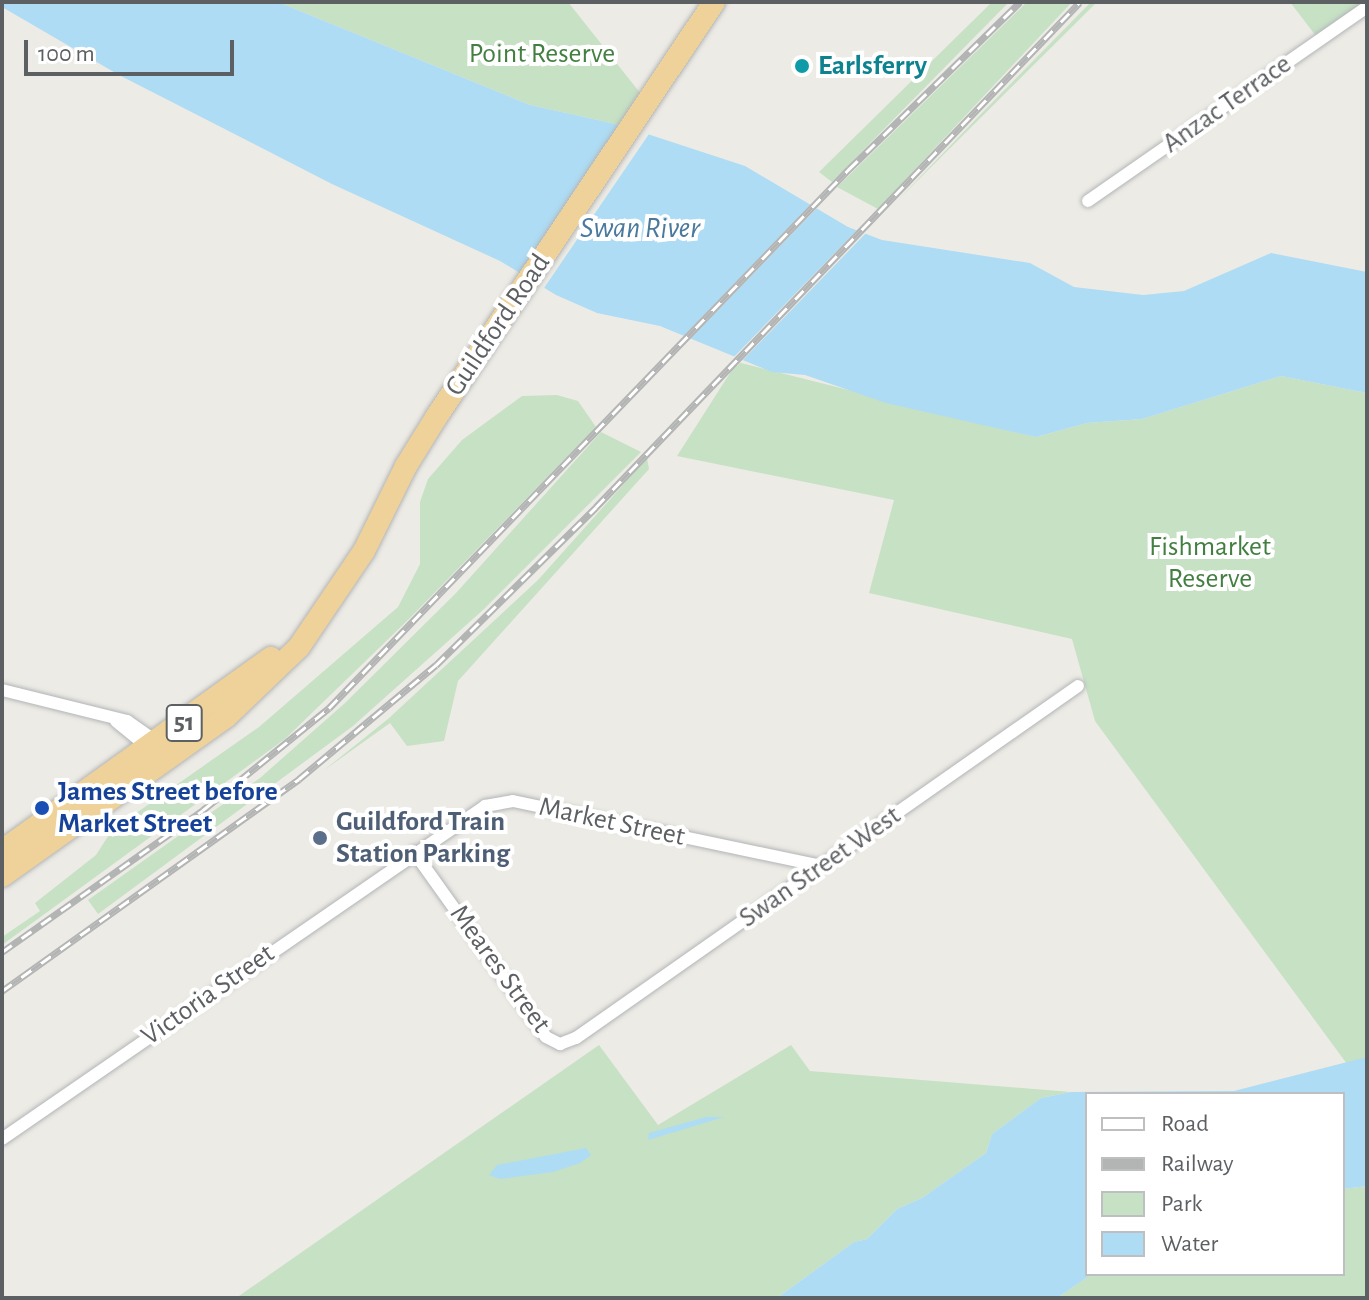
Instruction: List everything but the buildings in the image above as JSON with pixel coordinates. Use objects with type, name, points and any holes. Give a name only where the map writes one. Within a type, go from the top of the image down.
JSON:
[{"type":"highway","name":"Guildford Road","points":[[160,753],[288,643],[349,576],[437,416],[709,9]]},
{"type":"highway","name":"51","points":[[2,876],[101,808],[160,753]]},
{"type":"highway","name":"51","points":[[8,847],[160,753]]},
{"type":"highway","points":[[8,847],[80,804],[101,808]]},
{"type":"street","name":"Anzac Terrace","points":[[1088,201],[1367,7]]},
{"type":"street","name":"Swan Street West","points":[[560,1044],[576,1038],[1078,686]]},
{"type":"street","points":[[2,690],[116,721],[160,753]]},
{"type":"street","name":"Market Street","points":[[414,852],[473,812],[513,801],[822,866]]},
{"type":"street","name":"Meares Street","points":[[414,852],[546,1037],[560,1044]]},
{"type":"street","name":"Victoria Street","points":[[2,1139],[414,852]]},
{"type":"green space","name":"Point Reserve","points":[[278,2],[568,2],[641,94],[620,125],[530,105]]},
{"type":"green space","points":[[992,2],[1009,2],[832,182],[819,172]]},
{"type":"green space","points":[[1027,2],[1072,2],[878,209],[837,187]]},
{"type":"green space","points":[[1091,2],[1097,2],[896,202],[977,118]]},
{"type":"green space","points":[[1290,2],[1367,2],[1319,40]]},
{"type":"green space","name":"Fishmarket Reserve","points":[[737,362],[1036,437],[1087,423],[1142,419],[1281,376],[1367,393],[1367,1057],[1347,1064],[1095,721],[1072,639],[869,593],[894,500],[677,456]]},
{"type":"green space","points":[[557,395],[578,401],[596,427],[410,618],[285,739],[2,945],[2,937],[40,911],[35,903],[96,855],[112,830],[259,727],[398,607],[420,564],[420,502],[428,479],[462,440],[522,396]]},
{"type":"green space","points":[[601,432],[641,452],[483,610],[353,726],[98,914],[88,900],[260,778],[345,703],[456,593]]},
{"type":"green space","points":[[647,458],[649,469],[458,681],[444,741],[407,746],[390,723],[323,771],[388,719],[538,580]]},
{"type":"green space","points":[[599,1045],[658,1125],[791,1045],[810,1071],[1071,1092],[1041,1098],[992,1134],[986,1153],[922,1198],[897,1209],[867,1239],[854,1242],[777,1298],[236,1298]]},
{"type":"green space","points":[[1367,1186],[1367,1298],[1057,1298],[1089,1276],[1345,1276],[1345,1189]]},
{"type":"water","name":"Swan River","points":[[2,2],[278,2],[530,105],[620,125],[745,166],[848,227],[882,240],[1030,263],[1074,287],[1143,295],[1184,291],[1271,253],[1367,272],[1367,393],[1281,376],[1142,419],[1087,423],[1036,437],[886,403],[805,375],[772,372],[660,326],[597,313],[556,295],[500,261],[332,184],[119,75],[2,7]]},
{"type":"water","points":[[1367,1057],[1367,1186],[1345,1189],[1345,1092],[1085,1092],[1085,1276],[1089,1276],[1057,1298],[777,1298],[854,1242],[867,1239],[897,1209],[922,1198],[986,1153],[992,1134],[1041,1098],[1071,1092],[1234,1091]]},
{"type":"water","points":[[706,1117],[724,1117],[648,1140],[649,1133]]},
{"type":"water","points":[[586,1148],[591,1155],[580,1163],[553,1172],[500,1179],[489,1175],[497,1165]]},
{"type":"pier","points":[[625,122],[651,131],[542,291],[521,278]]},
{"type":"pier","points":[[814,201],[820,205],[685,344],[679,341]]},
{"type":"pier","points":[[860,227],[868,231],[737,366],[729,362]]},
{"type":"railway","points":[[2,952],[203,810],[329,708],[849,169],[1020,2]]},
{"type":"railway","points":[[2,991],[299,779],[436,665],[596,507],[1080,2]]},
{"type":"place","name":"Earlsferry","points":[[802,66]]},
{"type":"place","name":"James Street before Market Street","points":[[42,808]]},
{"type":"place","name":"Guildford Train Station Parking","points":[[320,838]]}]
